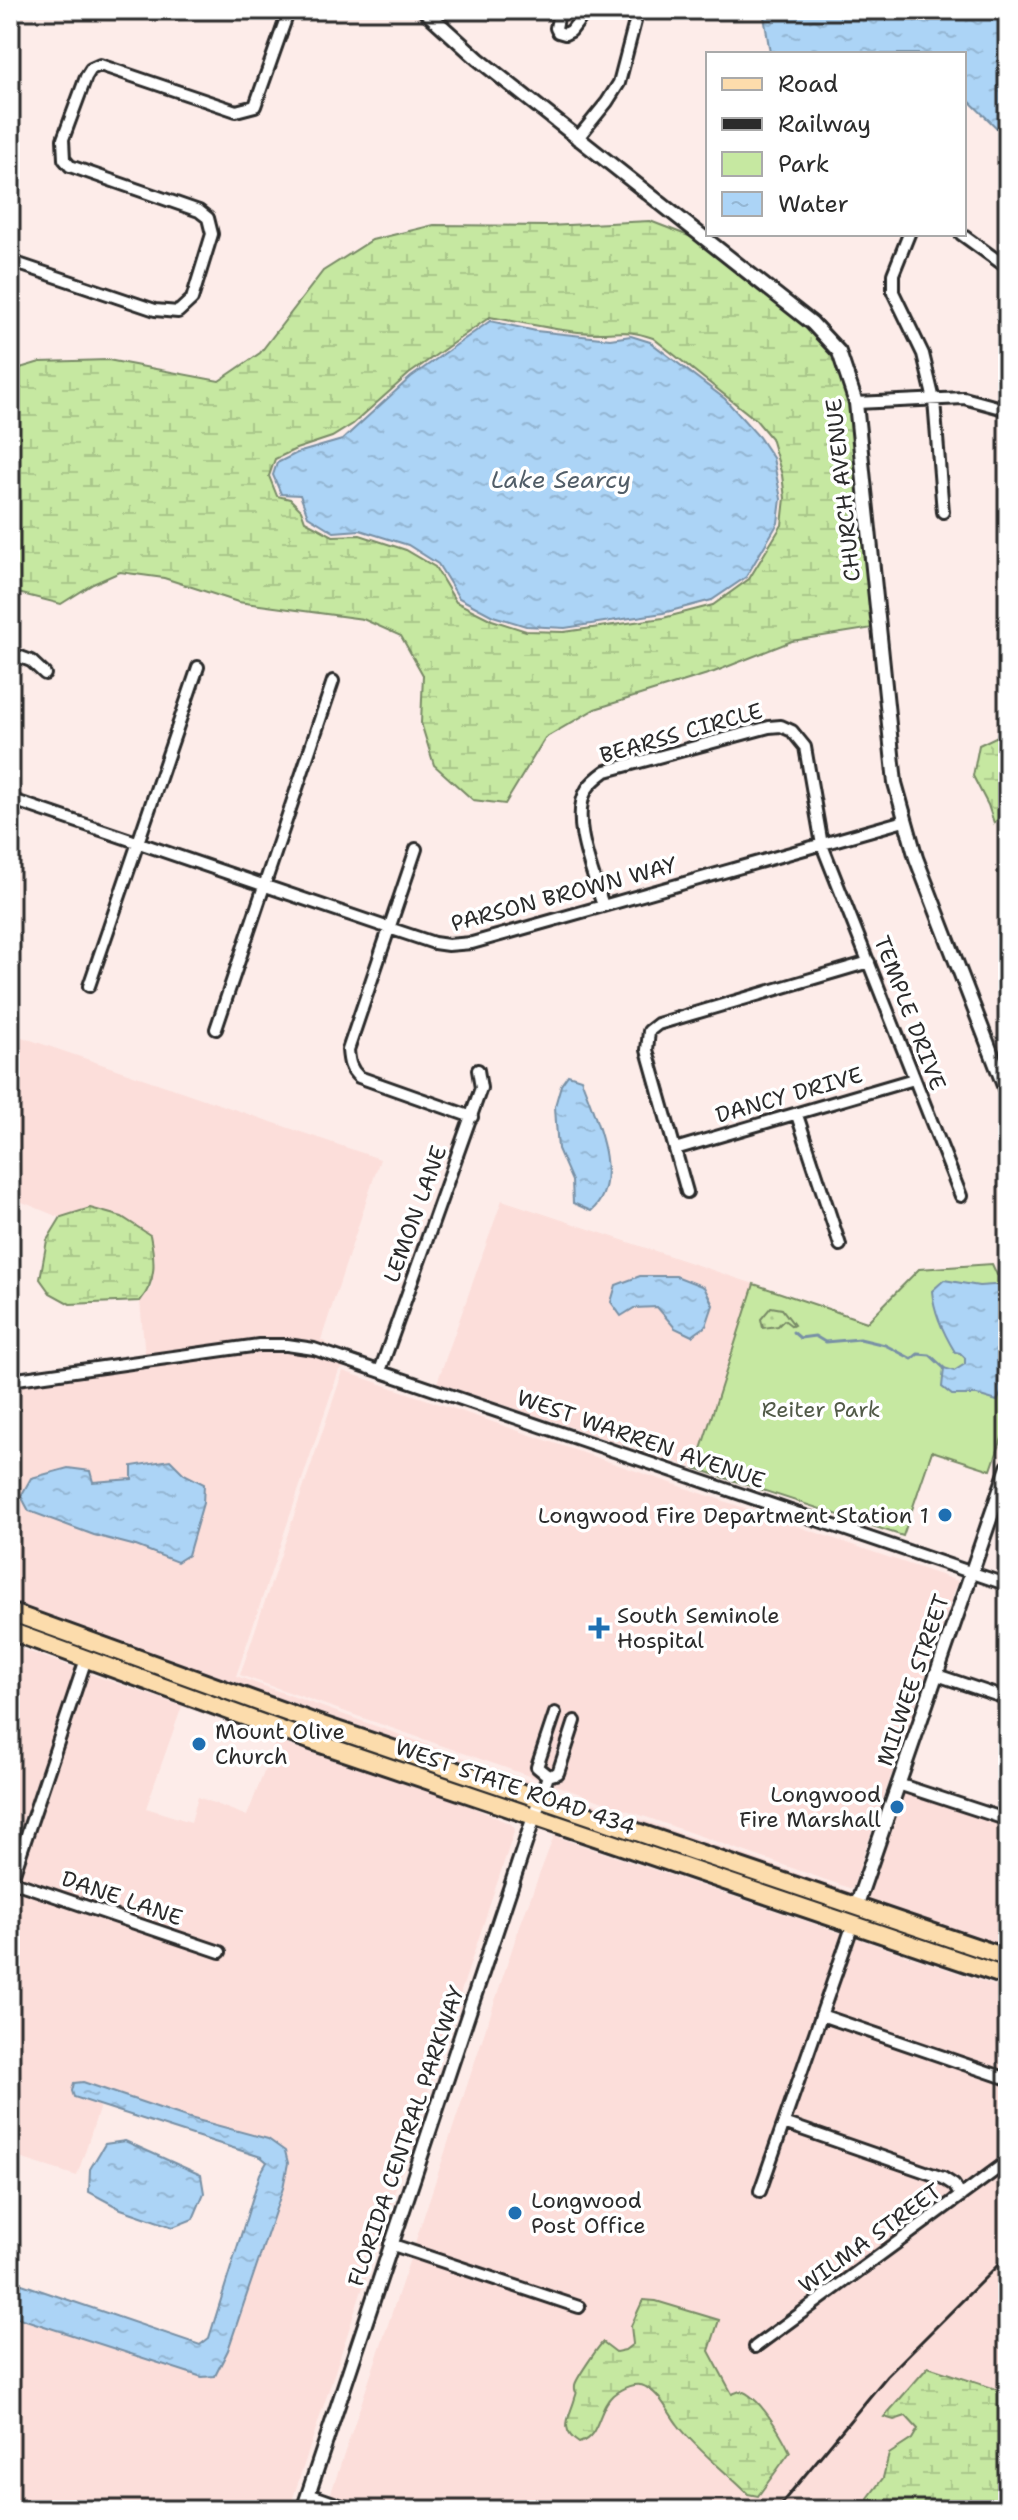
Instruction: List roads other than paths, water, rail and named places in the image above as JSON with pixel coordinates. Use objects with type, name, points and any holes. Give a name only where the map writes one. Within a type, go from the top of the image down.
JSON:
[{"type":"main road","name":"WEST STATE ROAD 434","points":[[10,1612],[316,1723],[1008,1958]]},
{"type":"main road","name":"WEST STATE ROAD 434","points":[[10,1631],[294,1734],[1008,1977]]},
{"type":"main road","points":[[55,1648],[91,1642]]},
{"type":"main road","points":[[86,1659],[116,1651]]},
{"type":"main road","points":[[825,1915],[843,1913],[856,1907]]},
{"type":"main road","points":[[853,1924],[888,1917]]},
{"type":"street","points":[[10,261],[155,310],[178,312],[185,307],[192,299],[212,234],[208,218],[199,211],[70,166],[64,159],[63,139],[86,77],[91,69],[100,65],[236,111],[255,106],[288,12],[273,10]]},
{"type":"street","name":"CHURCH AVENUE","points":[[424,10],[577,139],[828,338],[839,352],[856,403],[889,741],[904,821],[1008,1096]]},
{"type":"street","points":[[564,10],[556,28],[565,34],[587,10]]},
{"type":"street","points":[[577,139],[619,83],[638,10]]},
{"type":"street","points":[[908,236],[893,274],[893,292],[923,354],[934,400],[943,512]]},
{"type":"street","points":[[964,236],[1008,268]]},
{"type":"street","points":[[856,403],[964,398],[1008,410]]},
{"type":"street","points":[[10,653],[31,661],[45,674]]},
{"type":"street","points":[[89,986],[198,667]]},
{"type":"street","points":[[216,1029],[333,681]]},
{"type":"street","name":"BEARSS CIRCLE","points":[[603,906],[580,826],[580,814],[587,789],[606,771],[781,726],[792,731],[805,747],[822,845]]},
{"type":"street","name":"PARSON BROWN WAY","points":[[10,799],[434,943],[459,945],[904,821]]},
{"type":"street","name":"TEMPLE DRIVE","points":[[822,845],[961,1196]]},
{"type":"street","points":[[416,849],[348,1050],[352,1071],[359,1077],[472,1117]]},
{"type":"street","points":[[687,1192],[647,1050],[649,1031],[658,1024],[869,962]]},
{"type":"street","name":"LEMON LANE","points":[[380,1371],[472,1117],[481,1088],[478,1070]]},
{"type":"street","name":"DANCY DRIVE","points":[[675,1149],[914,1079]]},
{"type":"street","points":[[797,1115],[840,1245]]},
{"type":"street","name":"WEST WARREN AVENUE","points":[[10,1380],[259,1345],[314,1349],[1008,1585]]},
{"type":"street","name":"MILWEE STREET","points":[[856,1907],[1008,1470]]},
{"type":"street","points":[[11,1883],[86,1659]]},
{"type":"street","points":[[937,1675],[1008,1699]]},
{"type":"street","name":"FLORIDA CENTRAL PARKWAY","points":[[548,1776],[537,1767],[555,1713]]},
{"type":"street","name":"FLORIDA CENTRAL PARKWAY","points":[[548,1776],[558,1773],[575,1721]]},
{"type":"street","name":"FLORIDA CENTRAL PARKWAY","points":[[303,2510],[548,1776]]},
{"type":"street","points":[[898,1784],[1008,1820]]},
{"type":"street","name":"DANE LANE","points":[[11,1883],[220,1952]]},
{"type":"street","points":[[760,2191],[853,1924]]},
{"type":"street","points":[[821,2015],[1008,2079]]},
{"type":"street","points":[[784,2123],[943,2178],[954,2185],[961,2196]]},
{"type":"street","name":"WILMA STREET","points":[[755,2347],[1008,2161]]},
{"type":"street","points":[[390,2244],[579,2307]]},
{"type":"street","points":[[308,2494],[354,2510]]},
{"type":"water","points":[[763,10],[1008,10],[1008,157],[1003,151],[999,130],[966,98],[966,52],[770,52]]},
{"type":"water","name":"Lake Searcy","points":[[490,321],[536,331],[610,339],[631,336],[650,342],[725,399],[773,458],[781,499],[778,523],[746,577],[712,600],[663,613],[565,628],[526,626],[493,616],[459,598],[438,564],[408,545],[360,530],[334,532],[308,516],[300,495],[281,494],[273,475],[277,463],[297,453],[342,440],[411,377]]},
{"type":"water","points":[[568,1075],[581,1079],[604,1147],[606,1183],[601,1198],[591,1211],[573,1203],[572,1181],[558,1149],[555,1106],[561,1085]]},
{"type":"water","points":[[640,1276],[676,1276],[704,1287],[713,1305],[706,1326],[692,1336],[675,1328],[657,1307],[634,1308],[621,1316],[611,1302],[616,1285]]},
{"type":"water","points":[[944,1280],[979,1286],[1008,1284],[1008,1374],[1000,1377],[998,1382],[1003,1390],[997,1401],[977,1395],[952,1395],[942,1387],[944,1368],[954,1371],[965,1364],[965,1358],[955,1352],[947,1338],[935,1308],[932,1291]]},
{"type":"water","points":[[170,1460],[184,1474],[204,1484],[203,1503],[188,1555],[177,1562],[29,1511],[21,1496],[31,1478],[68,1468],[90,1471],[93,1482],[132,1479],[132,1466]]},
{"type":"water","points":[[83,2082],[186,2117],[268,2139],[285,2151],[288,2163],[283,2188],[228,2350],[215,2376],[202,2377],[10,2315],[10,2280],[200,2345],[209,2338],[260,2174],[267,2162],[261,2157],[74,2097],[74,2083]]},
{"type":"water","points":[[125,2141],[201,2175],[204,2193],[193,2219],[173,2227],[121,2209],[89,2192],[90,2169],[105,2144]]},
{"type":"waterway","points":[[793,1332],[800,1338],[815,1336],[825,1342],[860,1339],[885,1345],[912,1359],[918,1354],[930,1355],[944,1368]]},
{"type":"railway","points":[[776,2510],[887,2376],[1008,2255]]},
{"type":"place","name":"Longwood Fire Department Station 1","points":[[945,1515]]},
{"type":"place","name":"South Seminole Hospital","points":[[599,1628]]},
{"type":"place","name":"Mount Olive Church","points":[[199,1744]]},
{"type":"place","name":"Longwood Fire Marshall","points":[[897,1807]]},
{"type":"place","name":"Longwood Post Office","points":[[515,2213]]},
{"type":"park label","name":"Reiter Park","points":[[821,1409]]}]
